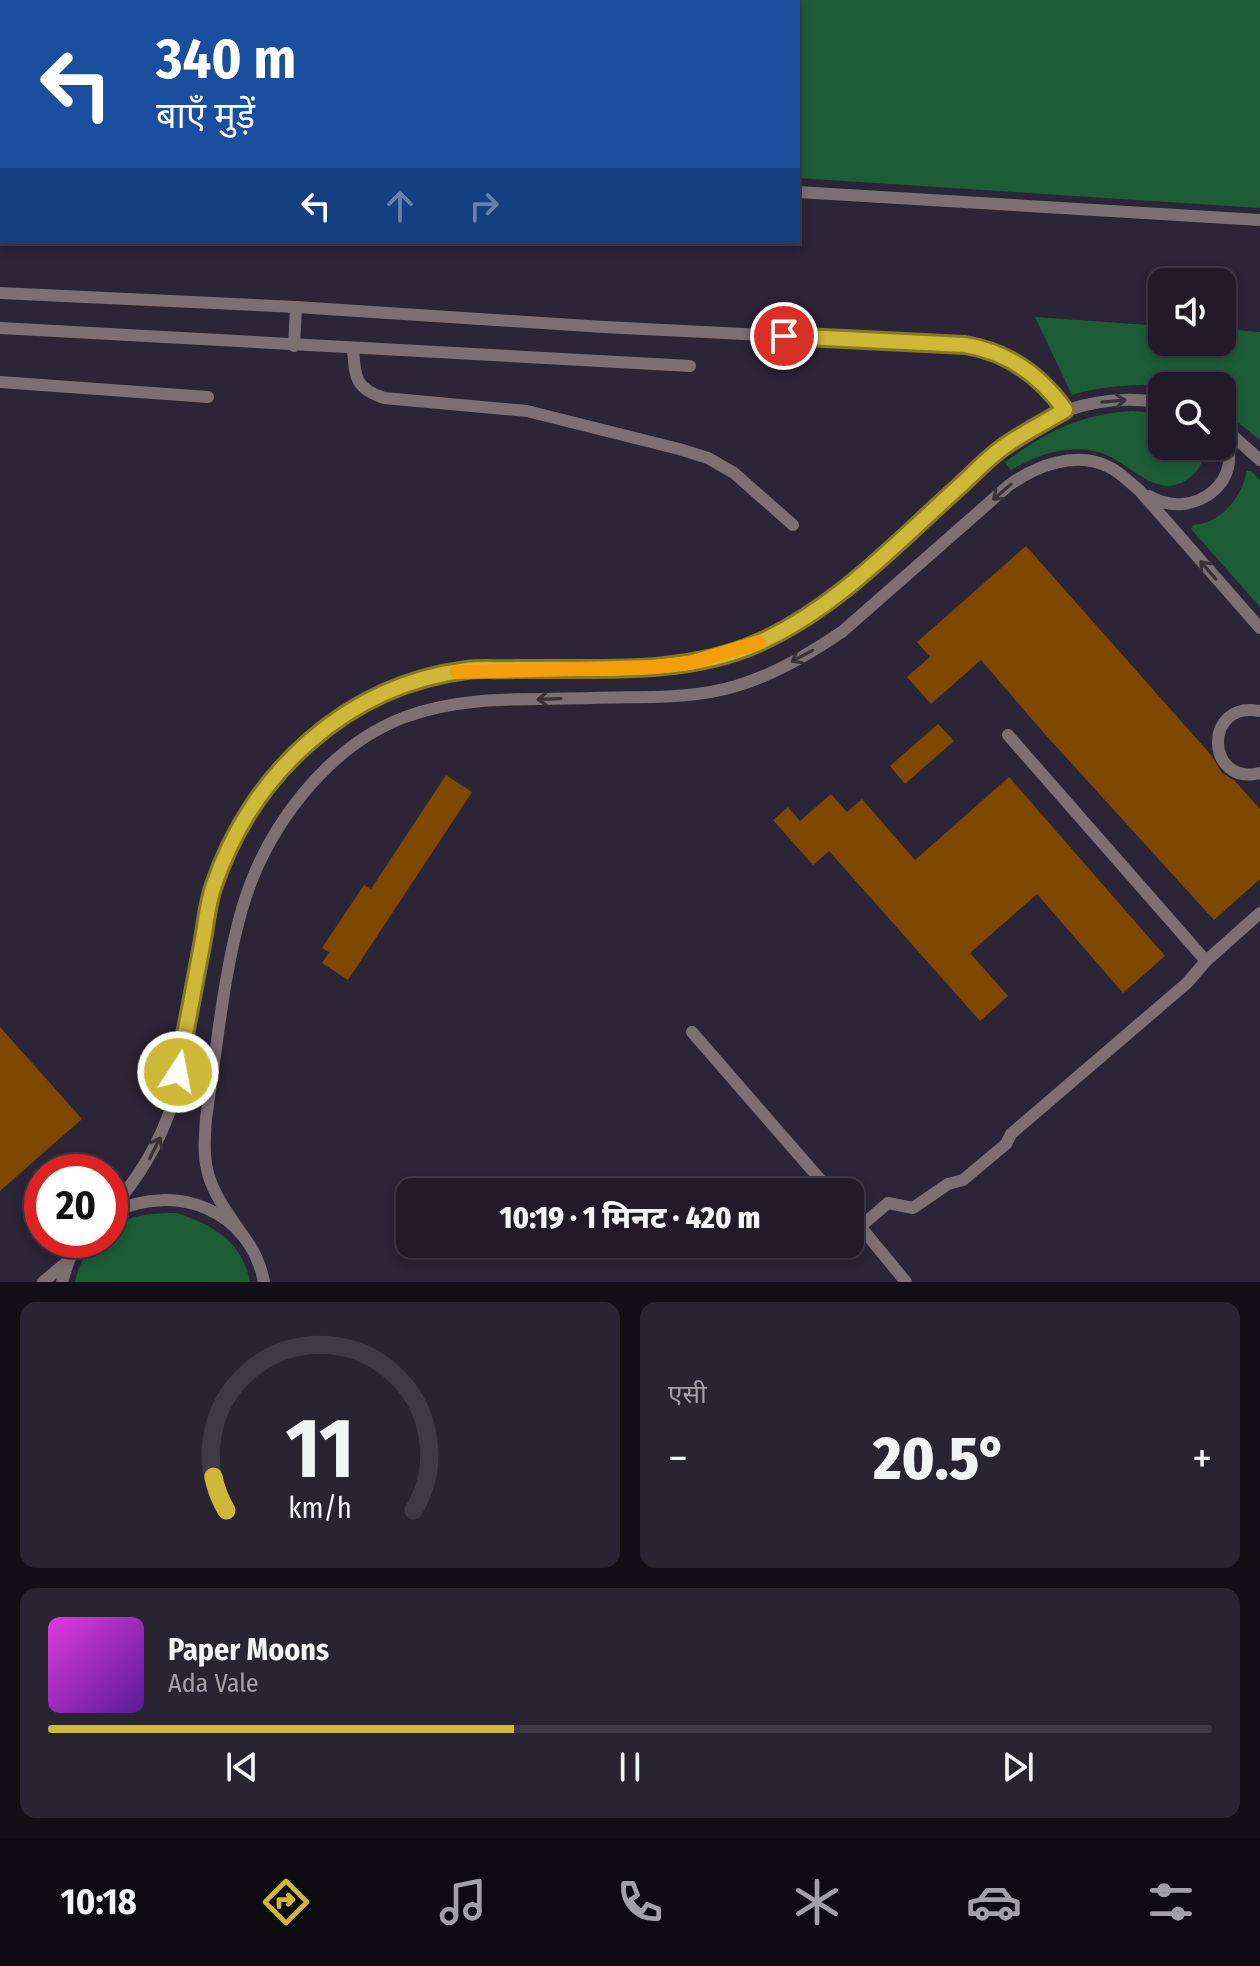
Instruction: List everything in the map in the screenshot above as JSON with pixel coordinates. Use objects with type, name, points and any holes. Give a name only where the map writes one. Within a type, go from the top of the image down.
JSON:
[{"type":"lane","points":[[800,192],[1260,220]]},
{"type":"lane","points":[[0,293],[965,345],[997,352],[1025,368],[1052,392],[1065,410]]},
{"type":"lane","points":[[294,346],[296,307]]},
{"type":"lane","points":[[0,328],[690,366]]},
{"type":"lane","points":[[353,348],[355,375],[360,385],[370,393],[384,398],[527,411],[708,458],[758,491],[793,525]]},
{"type":"lane","points":[[0,382],[208,397]]},
{"type":"lane","points":[[128,1188],[152,1155],[173,1102],[213,888],[231,841],[251,807],[306,742],[344,714],[381,694],[467,670],[653,667],[690,663],[755,644],[796,623],[831,599],[1002,448],[1065,410],[1127,400],[1148,402]]},
{"type":"lane","points":[[1236,439],[1260,460]]},
{"type":"lane","points":[[264,1282],[261,1266],[215,1193],[206,1169],[206,1118],[242,907],[276,832],[302,795],[328,767],[362,740],[405,717],[440,708],[481,702],[697,694],[735,687],[789,663],[843,631],[1021,476],[1056,462],[1090,461],[1108,466],[1160,503],[1178,506],[1196,503],[1212,493],[1224,476],[1229,460]]},
{"type":"lane","points":[[1139,490],[1260,628]]},
{"type":"lane","points":[[1260,711],[1248,709],[1229,717],[1222,725],[1217,745],[1219,755],[1233,771],[1244,775],[1260,773]]},
{"type":"lane","points":[[1008,735],[1206,961]]},
{"type":"lane","points":[[864,1223],[888,1203],[913,1208],[948,1184],[963,1180],[1006,1144],[1011,1134],[1187,983],[1206,961],[1260,913]]},
{"type":"lane","points":[[692,1032],[819,1178]]},
{"type":"lane","points":[[128,1206],[148,1199],[184,1200],[217,1213],[244,1237]]},
{"type":"lane","points":[[864,1230],[906,1282]]},
{"type":"lane","points":[[43,1282],[69,1260]]},
{"type":"lane","points":[[62,1282],[69,1260]]},
{"type":"green space","points":[[800,0],[1260,0],[1260,208],[800,178]]},
{"type":"green space","points":[[1035,317],[1148,325],[1148,356],[1236,356],[1236,330],[1260,332],[1260,440],[1236,421],[1236,372],[1148,372],[1148,385],[1109,387],[1072,395]]},
{"type":"green space","points":[[1114,413],[1148,413],[1148,460],[1202,460],[1201,464],[1189,478],[1177,485],[1165,486],[1106,455],[1083,449],[1051,453],[1011,470],[1005,462],[1064,426]]},
{"type":"green space","points":[[1247,471],[1260,480],[1260,607],[1191,529],[1193,525],[1213,520],[1229,507],[1240,491]]},
{"type":"green space","points":[[159,1213],[177,1213],[214,1229],[233,1245],[250,1282],[75,1282],[84,1258],[128,1258],[128,1220]]},
{"type":"building","points":[[1026,546],[1211,755],[1222,773],[1234,780],[1260,809],[1260,879],[1214,920],[981,660],[931,704],[907,677],[930,657],[917,642]]},
{"type":"building","points":[[938,724],[954,741],[905,784],[890,766]]},
{"type":"building","points":[[446,775],[472,792],[348,980],[322,963],[329,952],[322,948],[364,885],[371,889]]},
{"type":"building","points":[[1009,777],[1165,956],[1123,993],[1037,894],[970,953],[1008,996],[980,1021],[829,851],[813,865],[773,820],[788,807],[800,821],[831,794],[847,812],[862,799],[915,860]]},
{"type":"building","points":[[0,1027],[82,1119],[42,1154],[24,1154],[24,1170],[0,1191]]},
{"type":"slow traffic","points":[[457,672],[653,667],[690,663],[759,642]]},
{"type":"route","points":[[178,1072],[213,888],[231,841],[251,807],[306,742],[344,714],[381,694],[467,670],[653,667],[690,663],[755,644],[796,623],[831,599],[1002,448],[1065,410],[1052,392],[1025,368],[1007,356],[987,349],[965,345],[784,336]]}]
